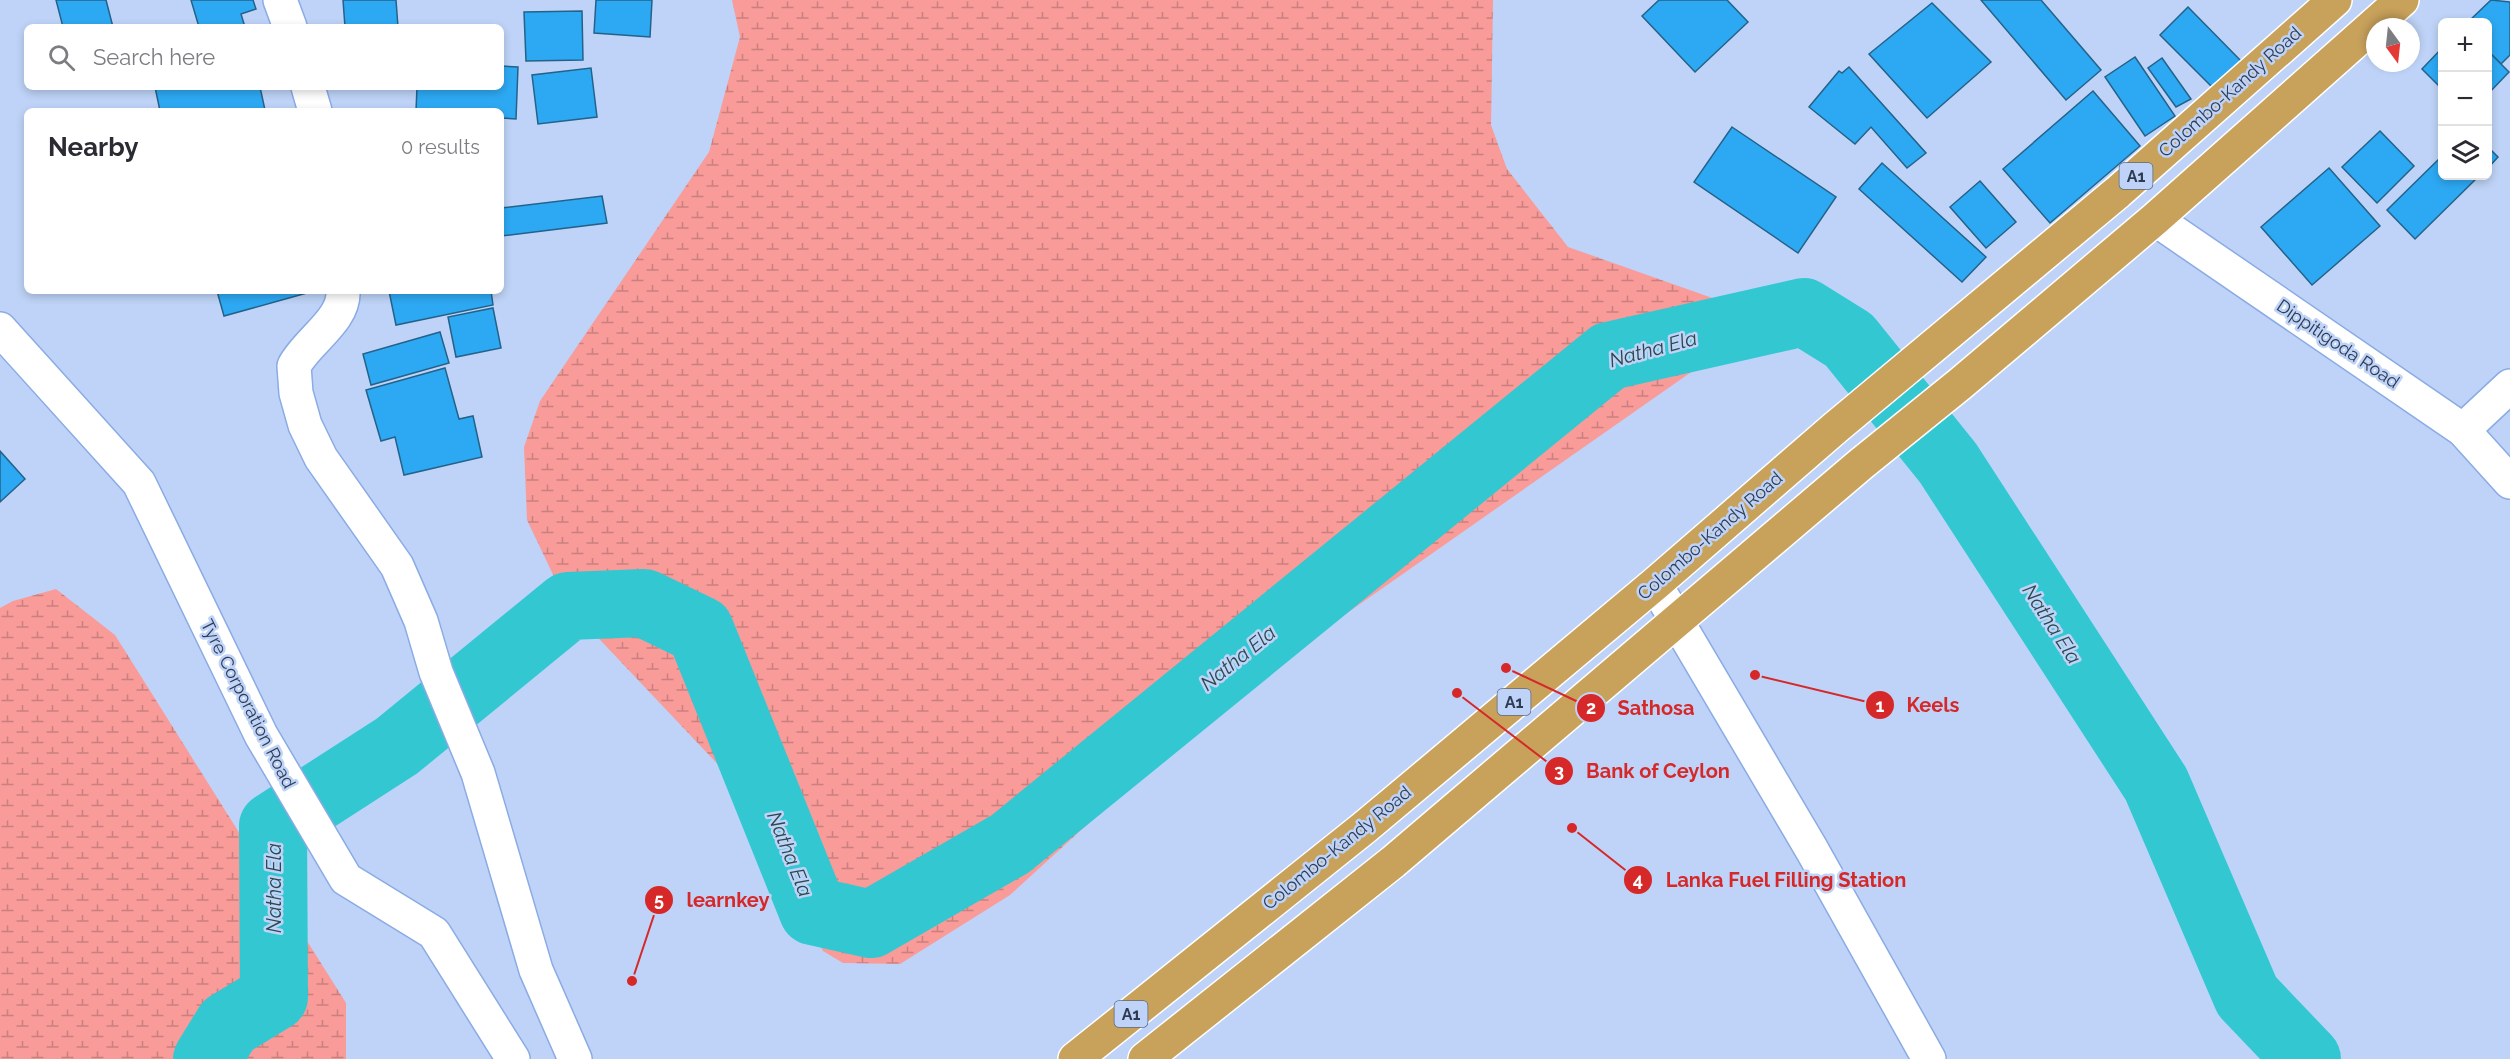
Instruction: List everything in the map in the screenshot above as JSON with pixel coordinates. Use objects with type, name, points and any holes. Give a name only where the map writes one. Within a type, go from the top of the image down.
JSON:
[{"type":"highway","name":"Colombo-Kandy Road","points":[[1075,1059],[1365,827],[1655,584],[1834,428],[2118,192],[2335,0]]},
{"type":"highway","name":"A1","points":[[1145,1059],[1402,854],[1678,622],[1861,464],[1960,384],[2155,219],[2402,0]]},
{"type":"highway","points":[[2118,192],[2155,219]]},
{"type":"street","points":[[280,0],[289,24]]},
{"type":"street","points":[[309,90],[314,108]]},
{"type":"street","name":"Dippitigoda Road","points":[[2155,219],[2463,430],[2510,482]]},
{"type":"street","points":[[343,294],[337,313],[294,366],[296,393],[305,425],[321,458],[397,566],[421,621],[436,672],[478,773],[536,970],[575,1059]]},
{"type":"street","name":"Tyre Corporation Road","points":[[0,329],[139,483],[261,735],[346,879],[434,933],[513,1059]]},
{"type":"street","points":[[2463,430],[2510,386]]},
{"type":"street","points":[[1655,584],[1812,850],[1929,1059]]},
{"type":"green space","points":[[732,0],[1493,0],[1491,125],[1507,169],[1568,247],[1718,300],[1717,345],[1697,368],[1227,697],[1010,895],[900,964],[843,963],[823,951],[727,774],[568,606],[527,520],[524,447],[540,401],[709,152],[740,37]]},
{"type":"green space","points":[[56,589],[115,635],[346,1003],[346,1059],[0,1059],[0,608],[13,601]]},
{"type":"building","points":[[56,0],[106,0],[112,24],[62,24]]},
{"type":"building","points":[[191,0],[253,0],[256,9],[241,14],[244,24],[198,24]]},
{"type":"building","points":[[343,0],[396,0],[398,24],[345,24]]},
{"type":"building","points":[[596,0],[652,0],[650,37],[594,33]]},
{"type":"building","points":[[1659,0],[1727,0],[1748,22],[1695,72],[1642,16]]},
{"type":"building","points":[[1981,0],[2041,0],[2101,70],[2066,100]]},
{"type":"building","points":[[2491,0],[2510,2],[2510,55],[2501,64],[2492,55],[2492,18],[2472,18]]},
{"type":"building","points":[[1932,3],[1991,62],[1927,118],[1869,54]]},
{"type":"building","points":[[2188,7],[2243,63],[2215,90],[2160,35]]},
{"type":"building","points":[[582,11],[583,60],[526,61],[524,12]]},
{"type":"building","points":[[2438,52],[2438,85],[2422,69]]},
{"type":"building","points":[[2492,55],[2509,72],[2492,90]]},
{"type":"building","points":[[2135,57],[2175,116],[2145,136],[2105,77]]},
{"type":"building","points":[[2162,58],[2191,99],[2176,107],[2148,68]]},
{"type":"building","points":[[504,66],[518,67],[516,119],[504,118],[504,108],[416,108],[417,90],[504,90]]},
{"type":"building","points":[[1849,67],[1926,153],[1907,168],[1871,127],[1855,144],[1809,107],[1839,71],[1842,73]]},
{"type":"building","points":[[591,68],[597,117],[538,124],[532,75]]},
{"type":"building","points":[[156,90],[261,90],[265,108],[159,108]]},
{"type":"building","points":[[2093,91],[2140,146],[2050,223],[2003,169]]},
{"type":"building","points":[[1732,127],[1836,197],[1798,253],[1694,182]]},
{"type":"building","points":[[2380,131],[2414,166],[2377,203],[2342,167]]},
{"type":"building","points":[[2492,151],[2498,157],[2492,164]]},
{"type":"building","points":[[2438,160],[2438,180],[2475,180],[2415,239],[2387,210]]},
{"type":"building","points":[[1882,163],[1986,257],[1962,282],[1859,189]]},
{"type":"building","points":[[2329,168],[2380,226],[2312,285],[2261,227]]},
{"type":"building","points":[[1980,181],[2016,222],[1986,248],[1950,207]]},
{"type":"building","points":[[602,196],[607,223],[504,236],[504,208]]},
{"type":"building","points":[[218,294],[303,294],[224,316]]},
{"type":"building","points":[[390,294],[491,294],[493,305],[396,325]]},
{"type":"building","points":[[493,308],[501,348],[456,357],[448,317]]},
{"type":"building","points":[[440,332],[449,363],[371,385],[363,354]]},
{"type":"building","points":[[445,368],[459,419],[473,416],[482,457],[404,475],[395,437],[381,441],[366,390]]},
{"type":"building","points":[[0,451],[25,479],[0,502]]},
{"type":"waterway","name":"Natha Ela","points":[[207,1059],[228,1025],[274,997],[273,826],[397,746],[568,606],[644,603],[700,630],[813,911],[871,924],[1010,844],[1609,356],[1804,312],[1849,340],[1948,463],[2156,784],[2247,996],[2307,1059]]},
{"type":"place","name":"Sathosa","points":[[1506,668]]},
{"type":"place","name":"Keels","points":[[1755,675]]},
{"type":"place","name":"Bank of Ceylon","points":[[1457,693]]},
{"type":"place","name":"Lanka Fuel Filling Station","points":[[1572,828]]},
{"type":"place","name":"learnkey","points":[[632,981]]}]
